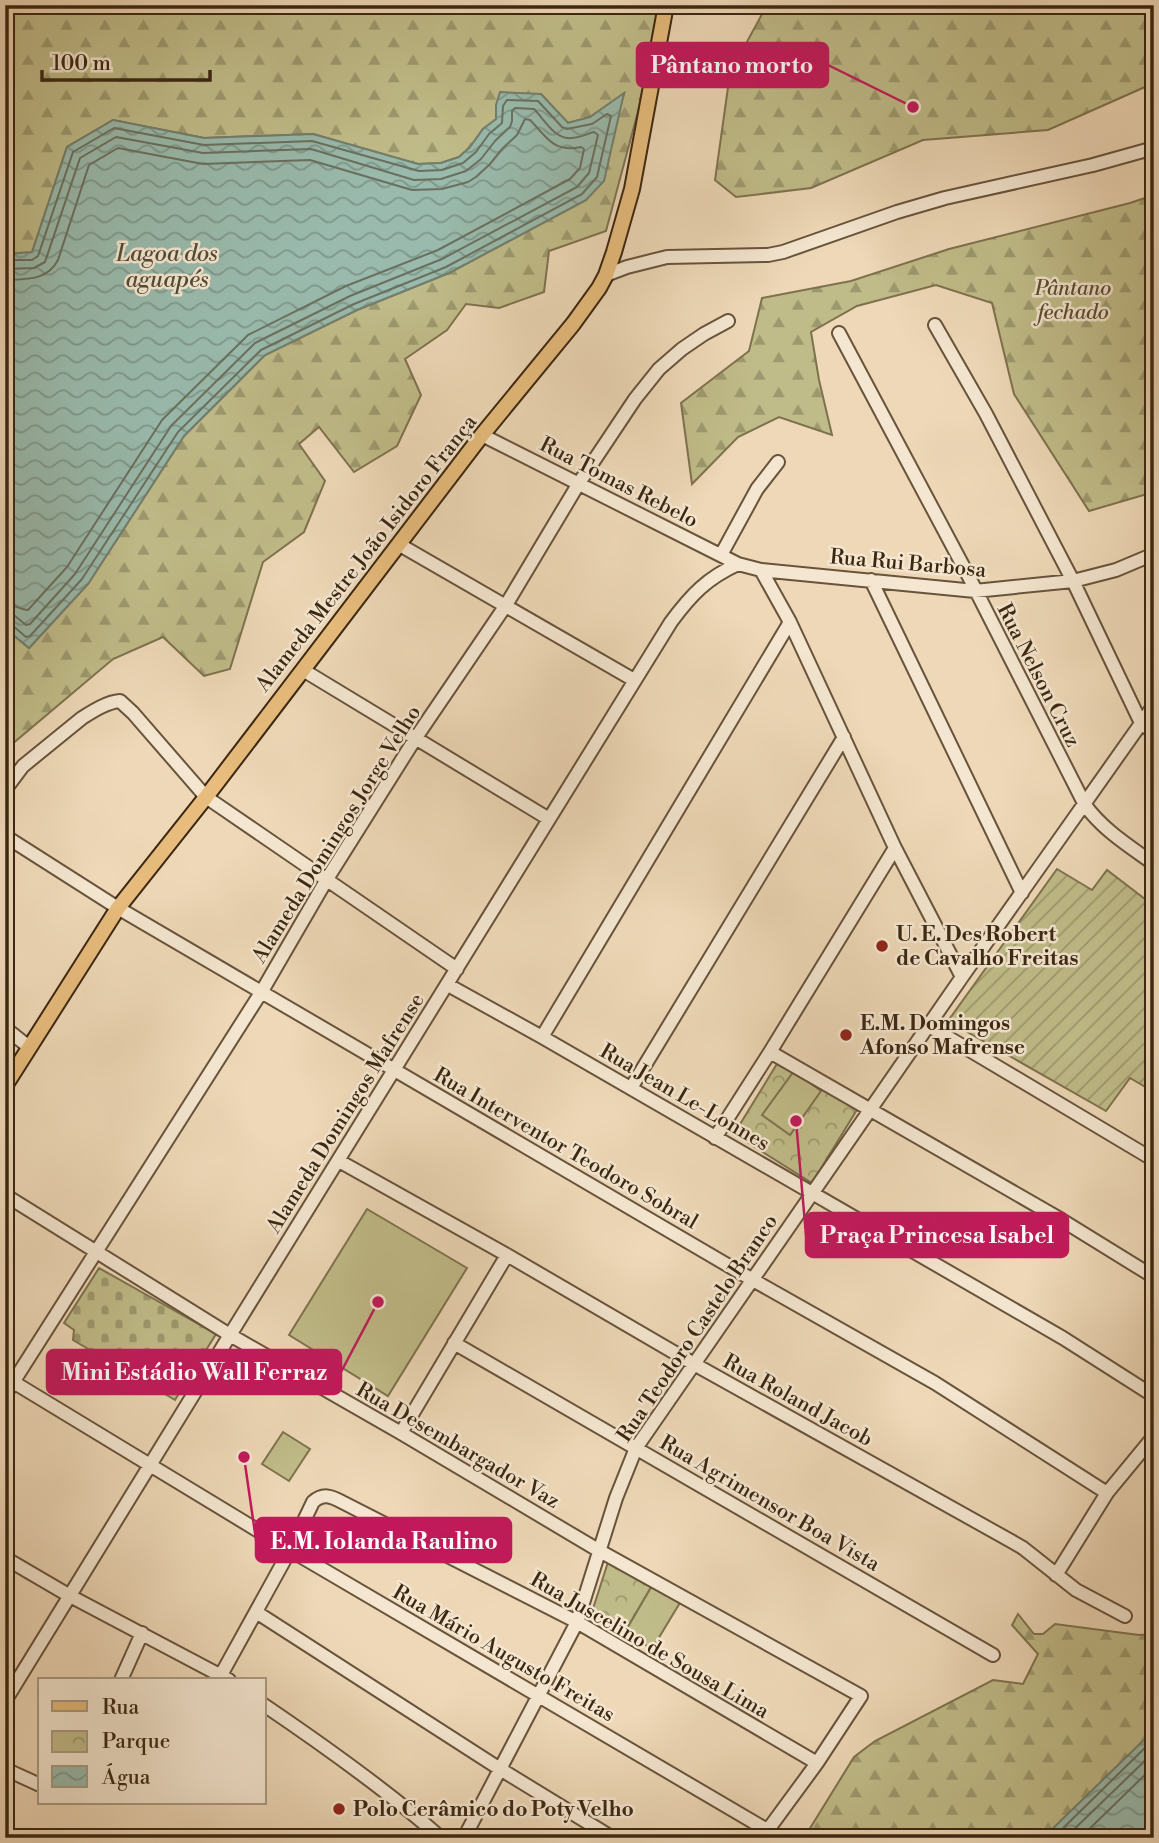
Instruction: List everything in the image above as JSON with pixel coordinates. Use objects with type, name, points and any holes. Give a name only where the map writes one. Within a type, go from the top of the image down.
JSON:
[{"type":"main road","name":"Alameda Mestre João Isidoro França","points":[[5,1086],[118,908],[400,545],[482,435],[573,324],[606,275],[632,188],[666,5]]},
{"type":"street","points":[[606,275],[667,257],[775,253],[932,202],[1093,165],[1154,148]]},
{"type":"street","name":"Alameda Domingos Jorge Velho","points":[[5,1395],[10,1379],[96,1253],[262,991],[327,879],[415,739],[506,605],[579,483],[635,399],[660,369],[682,349],[729,321]]},
{"type":"street","points":[[935,325],[986,414],[1073,581],[1141,723],[1154,733]]},
{"type":"street","name":"Rua Nelson Cruz","points":[[839,333],[1085,805],[1103,827],[1154,864]]},
{"type":"street","name":"Rua Tomas Rebelo","points":[[482,435],[738,564]]},
{"type":"street","points":[[721,555],[757,489],[778,461]]},
{"type":"street","points":[[400,545],[634,680]]},
{"type":"street","name":"Rua Rui Barbosa","points":[[738,564],[761,570],[975,591],[1073,581],[1152,560]]},
{"type":"street","name":"Alameda Domingos Mafrense","points":[[5,1701],[671,622],[705,582],[738,564]]},
{"type":"street","points":[[761,570],[790,622],[895,848],[962,977]]},
{"type":"street","points":[[872,580],[1022,893]]},
{"type":"street","points":[[542,1037],[790,622]]},
{"type":"street","points":[[303,670],[549,819]]},
{"type":"street","points":[[5,790],[23,766],[82,718],[92,711],[120,701],[134,713],[206,797],[457,968]]},
{"type":"street","name":"Rua Teodoro Castelo Branco","points":[[464,1838],[577,1622],[598,1550],[636,1448],[811,1193],[1154,705]]},
{"type":"street","points":[[631,1088],[844,737]]},
{"type":"street","name":"Rua Interventor Teodoro Sobral","points":[[5,836],[118,908],[753,1280],[935,1383],[1107,1493]]},
{"type":"street","points":[[715,1138],[895,848]]},
{"type":"street","name":"Rua Jean Le-Lonnes","points":[[447,985],[631,1088],[1063,1338],[1154,1396]]},
{"type":"street","points":[[929,1026],[1154,1160]]},
{"type":"street","points":[[5,1028],[29,1047]]},
{"type":"street","points":[[770,1052],[1049,1212],[1154,1277]]},
{"type":"street","name":"Rua Roland Jacob","points":[[339,1161],[1011,1541],[1076,1590],[1125,1616]]},
{"type":"street","name":"Rua Desembargador Vaz","points":[[5,1195],[230,1335],[598,1550],[861,1696],[817,1763]]},
{"type":"street","points":[[401,1433],[508,1255]]},
{"type":"street","name":"Rua Agrimensor Boa Vista","points":[[454,1343],[993,1655]]},
{"type":"street","name":"Rua Mário Augusto Freitas","points":[[10,1379],[290,1550],[538,1694],[764,1834]]},
{"type":"street","points":[[1056,1575],[1107,1493],[1154,1436]]},
{"type":"street","name":"Rua Juscelino de Sousa Lima","points":[[290,1550],[313,1503],[322,1496],[334,1497],[577,1622],[817,1763]]},
{"type":"street","points":[[5,1558],[70,1596],[225,1677],[290,1550]]},
{"type":"street","points":[[256,1612],[500,1769],[613,1838]]},
{"type":"street","points":[[122,1678],[142,1633]]},
{"type":"street","points":[[266,1706],[401,1805],[441,1838]]},
{"type":"street","points":[[764,1834],[817,1763]]},
{"type":"street","points":[[5,1769],[38,1784]]},
{"type":"green space","points":[[5,5],[647,5],[662,22],[606,231],[549,251],[544,292],[499,308],[466,304],[447,330],[405,359],[421,395],[397,446],[354,472],[319,427],[299,444],[325,481],[304,532],[263,562],[230,669],[204,676],[163,637],[113,659],[5,750],[5,628],[29,648],[88,584],[184,436],[265,355],[357,310],[449,273],[586,200],[624,94],[590,117],[568,123],[541,94],[496,105],[497,119],[483,129],[459,157],[441,163],[418,164],[313,134],[204,138],[113,120],[67,147],[32,253],[5,254]]},
{"type":"green space","points":[[767,5],[1154,5],[1154,83],[1048,130],[923,140],[811,188],[736,197],[715,180],[730,73]]},
{"type":"green space","name":"Pântano fechado","points":[[1154,195],[1154,492],[1089,511],[1014,394],[992,303],[936,285],[857,306],[811,332],[832,435],[779,417],[738,437],[692,484],[681,403],[749,351],[762,298],[851,281],[949,249]]},
{"type":"green space","points":[[1057,869],[1092,890],[1107,870],[1154,906],[1154,1092],[1130,1078],[1106,1111],[948,1021]]},
{"type":"green space","points":[[780,1059],[858,1108],[812,1183],[734,1134]]},
{"type":"green space","points":[[794,1071],[821,1091],[790,1135],[762,1115]]},
{"type":"green space","points":[[367,1209],[467,1268],[388,1396],[289,1335]]},
{"type":"green space","points":[[99,1268],[216,1334],[175,1400],[73,1340],[74,1330],[64,1323]]},
{"type":"green space","points":[[283,1432],[310,1449],[289,1481],[262,1464]]},
{"type":"green space","points":[[609,1559],[653,1584],[625,1632],[591,1615]]},
{"type":"green space","points":[[653,1584],[681,1601],[652,1649],[625,1632]]},
{"type":"green space","points":[[1018,1614],[1034,1634],[1043,1634],[1055,1624],[1139,1635],[1154,1634],[1154,1838],[804,1838],[854,1757],[875,1741],[993,1680],[1023,1684],[1038,1654],[1012,1625]]},
{"type":"water","name":"Lagoa dos aguapés","points":[[500,92],[541,94],[568,123],[590,117],[624,93],[604,181],[586,200],[449,273],[357,310],[265,355],[184,436],[88,584],[29,648],[5,628],[5,254],[32,252],[67,147],[113,120],[204,138],[313,134],[418,164],[441,163],[459,157],[483,129],[496,119]]},
{"type":"water","points":[[1154,1730],[1154,1838],[1043,1838]]},
{"type":"place","name":"Pântano morto","points":[[913,107]]},
{"type":"place","name":"U. E. Des Robert de Cavalho Freitas","points":[[882,946]]},
{"type":"place","name":"E.M. Domingos Afonso Mafrense","points":[[846,1035]]},
{"type":"place","name":"Praça Princesa Isabel","points":[[796,1121]]},
{"type":"place","name":"Mini Estádio Wall Ferraz","points":[[378,1302]]},
{"type":"place","name":"E.M. Iolanda Raulino","points":[[244,1457]]},
{"type":"place","name":"Polo Cerâmico do Poty Velho","points":[[339,1809]]}]
